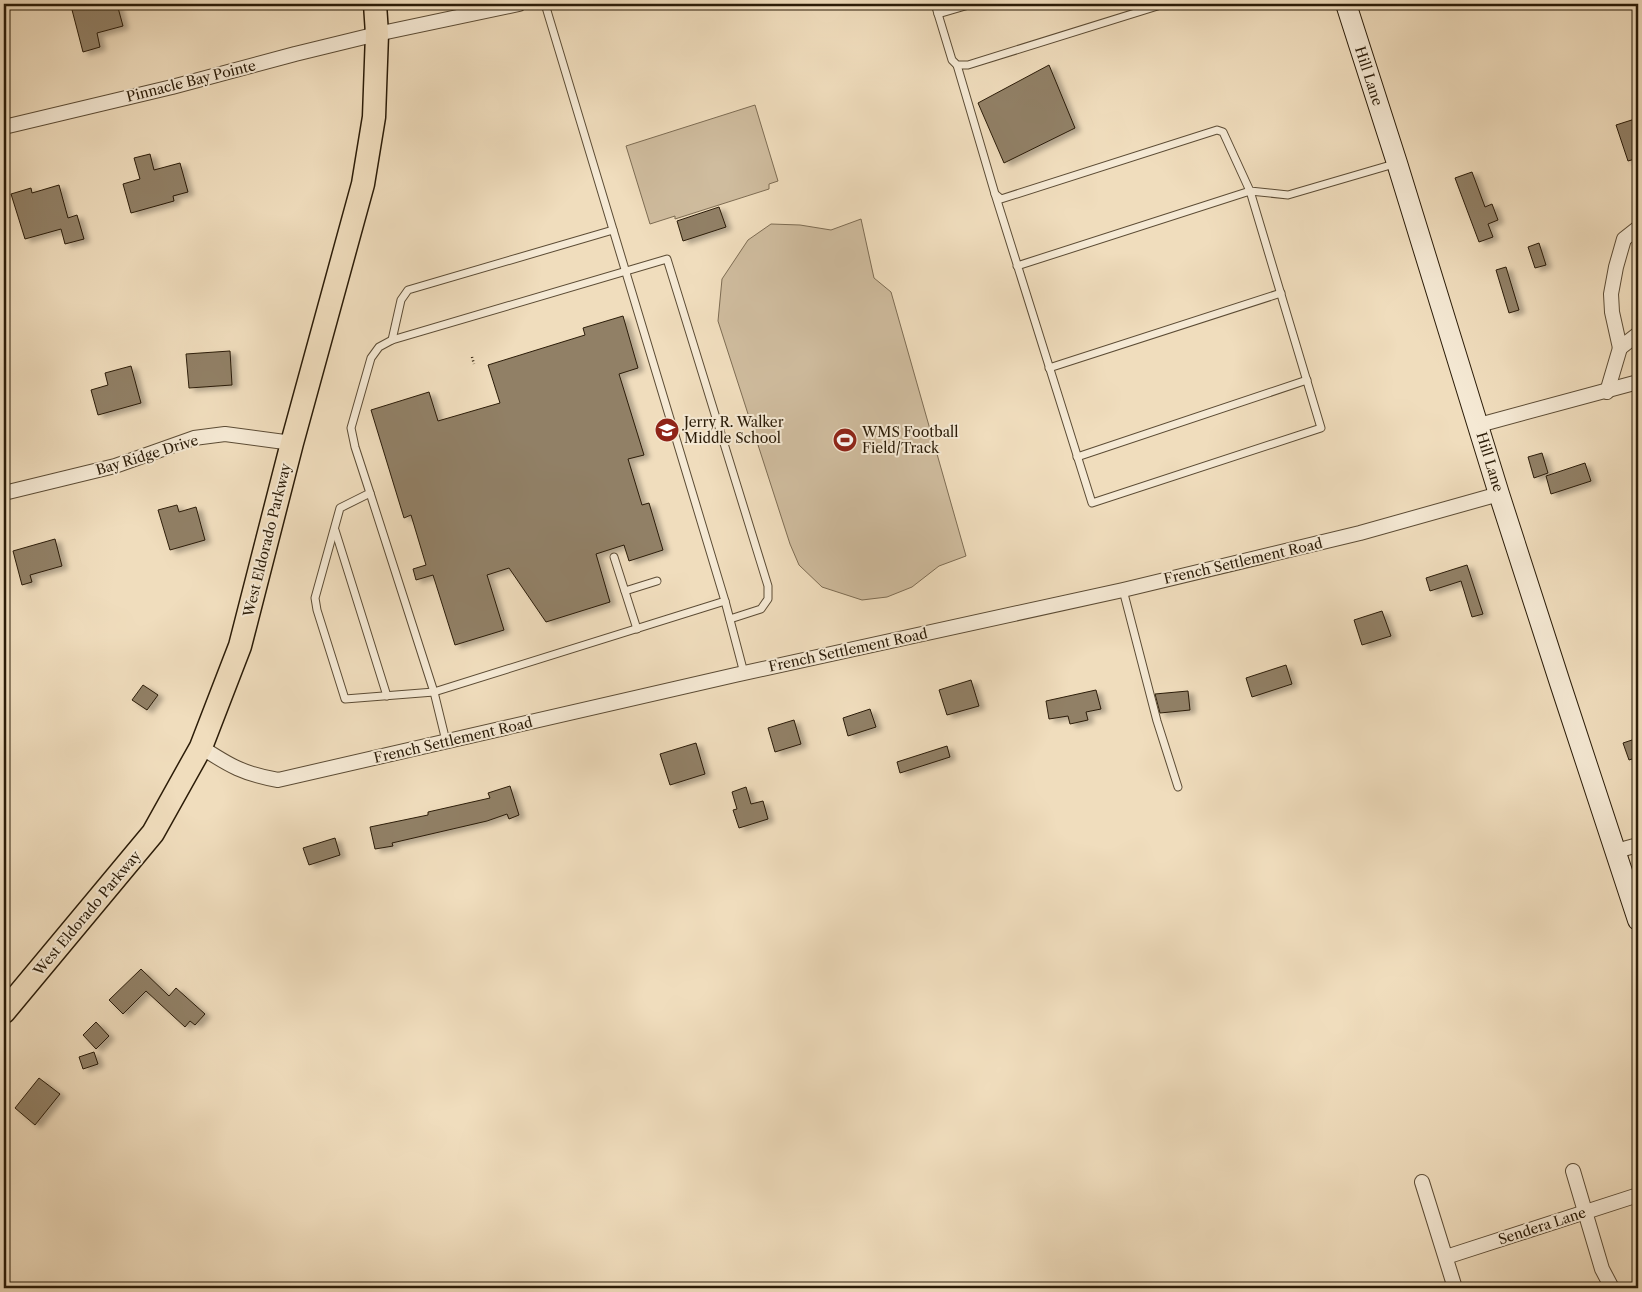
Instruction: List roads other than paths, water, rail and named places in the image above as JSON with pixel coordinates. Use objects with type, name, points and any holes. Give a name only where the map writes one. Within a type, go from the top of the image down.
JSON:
[{"type":"main road","name":"West Eldorado Parkway","points":[[4,1012],[153,833],[201,747],[240,646],[292,443],[363,184],[374,117],[377,34],[375,4]]},
{"type":"street","name":"Pinnacle Bay Pointe","points":[[4,127],[172,87],[377,34],[519,4]]},
{"type":"street","name":"Hill Lane","points":[[1346,4],[1499,494],[1638,920]]},
{"type":"street","points":[[1607,392],[1620,348],[1612,312],[1611,294],[1616,267],[1624,239],[1638,228]]},
{"type":"street","points":[[1620,348],[1638,334]]},
{"type":"street","points":[[1479,425],[1607,392],[1638,382]]},
{"type":"street","name":"Bay Ridge Drive","points":[[4,493],[115,466],[194,438],[225,434],[292,443]]},
{"type":"street","name":"French Settlement Road","points":[[201,747],[234,768],[256,776],[278,780],[744,673],[1123,590],[1360,533],[1499,494]]},
{"type":"street","points":[[1616,851],[1638,845]]},
{"type":"street","points":[[1573,1171],[1602,1269],[1612,1288]]},
{"type":"street","points":[[1422,1182],[1455,1288]]},
{"type":"street","name":"Sendera Lane","points":[[1446,1257],[1638,1195]]},
{"type":"lane","points":[[545,4],[725,601],[744,673]]},
{"type":"lane","points":[[934,4],[952,60],[957,65],[995,194],[1017,266],[1092,503],[1321,428],[1250,191],[1222,132],[1217,130],[1001,199],[995,194]]},
{"type":"lane","points":[[938,14],[972,4]]},
{"type":"lane","points":[[957,65],[968,65],[1164,4]]},
{"type":"lane","points":[[1017,266],[1250,191],[1288,195],[1397,163]]},
{"type":"lane","points":[[392,340],[401,300],[408,290],[613,230]]},
{"type":"lane","points":[[446,741],[434,692],[355,447],[351,428],[370,358],[379,347],[392,340],[667,259],[768,586],[768,599],[761,609],[730,619]]},
{"type":"lane","points":[[1049,368],[1281,293]]},
{"type":"lane","points":[[1077,457],[1307,380]]},
{"type":"lane","points":[[370,493],[340,508],[315,598],[345,699],[434,692],[725,601]]},
{"type":"lane","points":[[335,529],[387,696]]},
{"type":"lane","points":[[614,556],[637,629]]},
{"type":"lane","points":[[625,591],[657,581]]},
{"type":"lane","points":[[1123,590],[1156,722],[1178,787]]},
{"type":"place","name":"Jerry R. Walker Middle School","points":[[667,430]]},
{"type":"place","name":"WMS Football Field/Track","points":[[845,440]]}]
